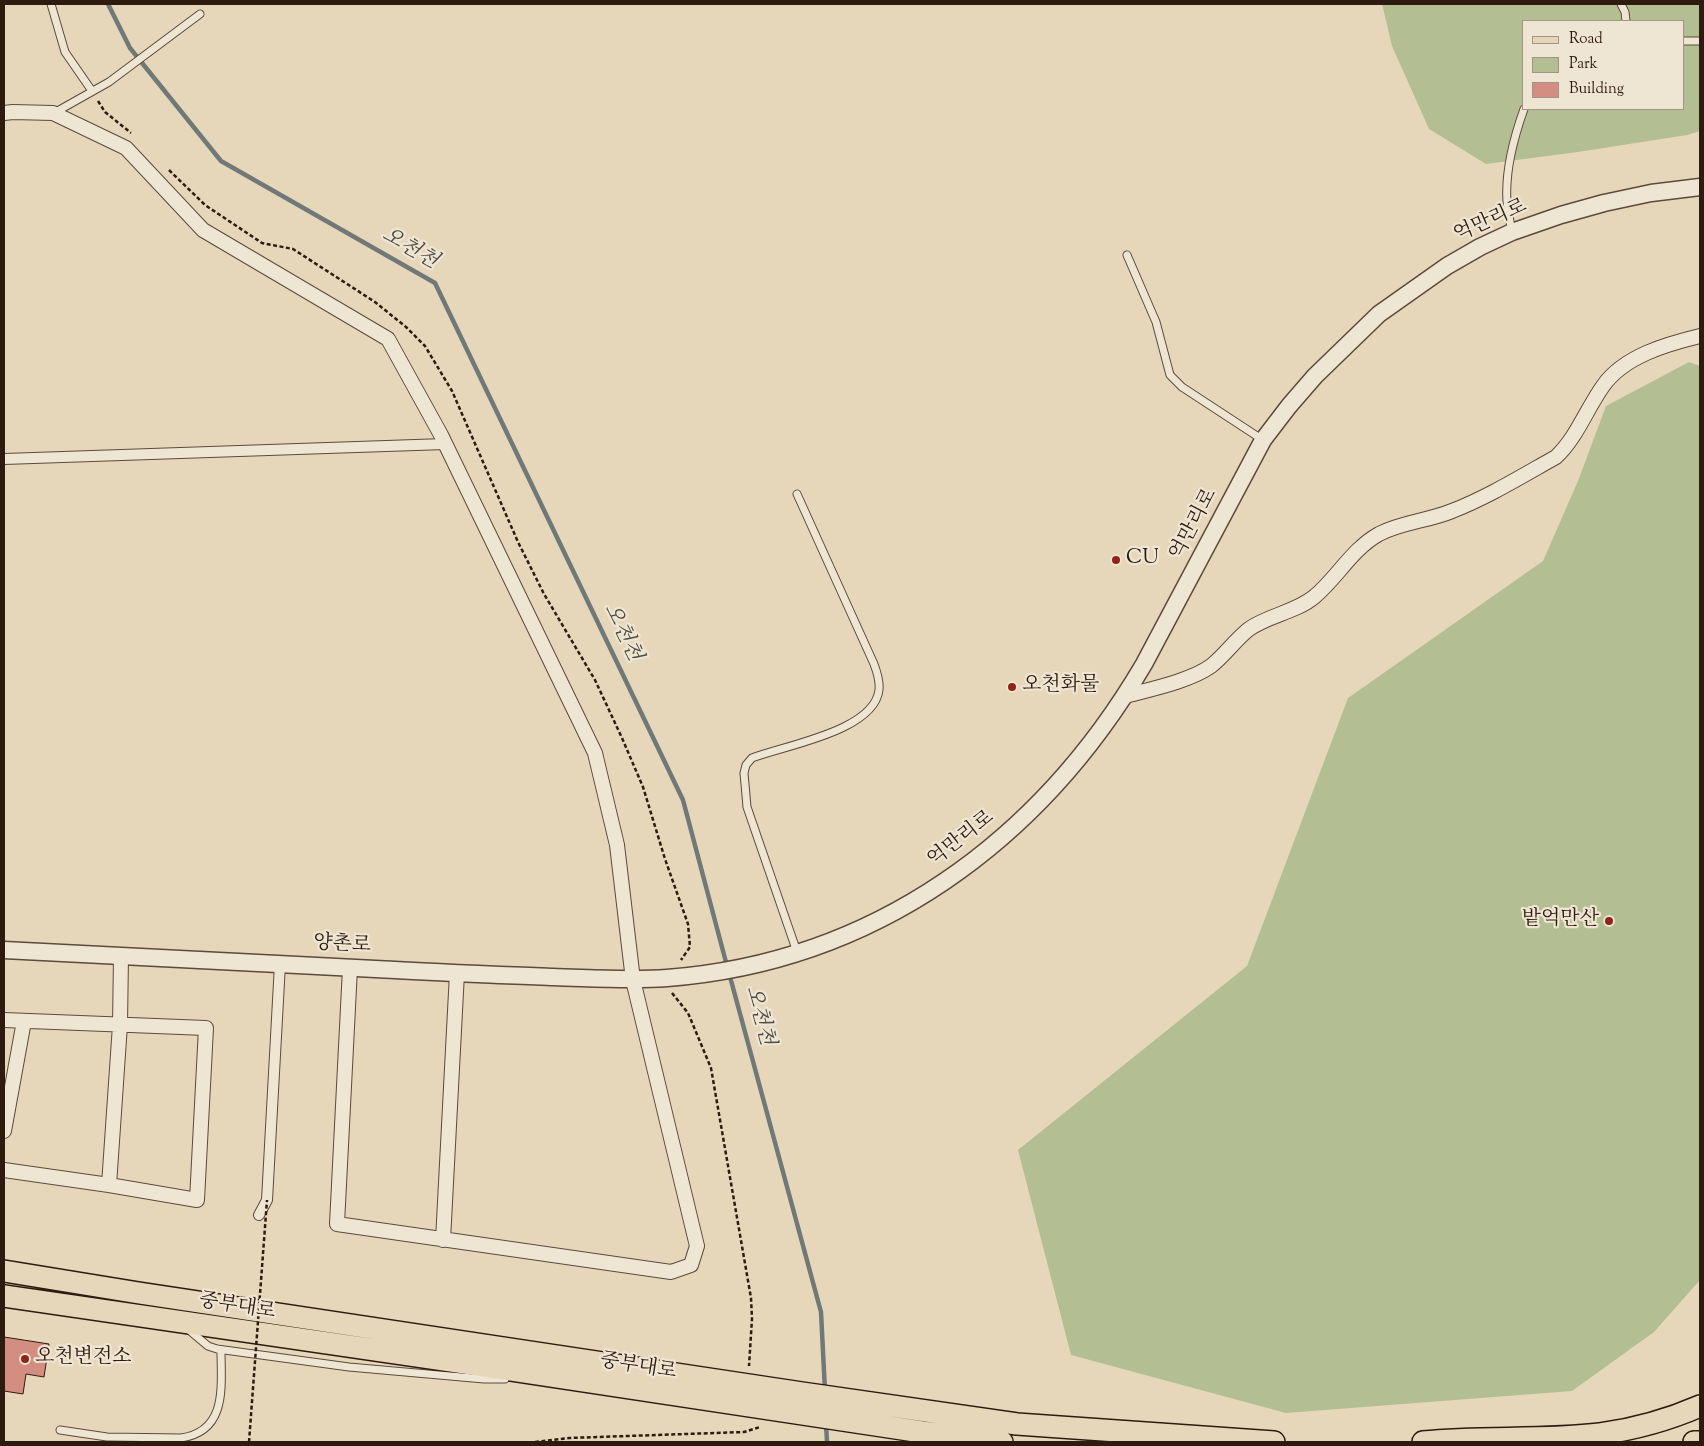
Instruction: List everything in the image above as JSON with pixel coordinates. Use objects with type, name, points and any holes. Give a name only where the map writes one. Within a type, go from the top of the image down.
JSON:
[{"type":"main road","name":"중부대로","points":[[4,1271],[912,1410],[1017,1424],[1274,1442]]},
{"type":"main road","name":"중부대로","points":[[4,1296],[571,1379],[769,1418],[922,1432],[1002,1442]]},
{"type":"main road","points":[[1423,1442],[1550,1438],[1600,1434],[1643,1426],[1677,1416],[1700,1406]]},
{"type":"main road","points":[[1694,1442],[1700,1442]]},
{"type":"street","points":[[4,113],[53,113],[126,148],[202,230],[388,339],[445,444],[595,753],[617,845],[633,980],[697,1246],[691,1265],[671,1272],[337,1224],[350,968]]},
{"type":"street","name":"억만리로","points":[[673,977],[712,973],[778,959],[876,922],[938,887],[1024,818],[1050,791],[1102,728],[1125,696],[1169,619],[1263,440],[1315,376],[1379,314],[1447,266],[1480,247],[1512,232],[1604,203],[1651,193],[1700,187]]},
{"type":"street","points":[[1125,696],[1195,675],[1211,666],[1250,629],[1267,619],[1308,602],[1320,592],[1365,543],[1379,534],[1399,525],[1449,512],[1471,503],[1556,457],[1567,447],[1603,385],[1614,374],[1630,362],[1657,349],[1700,336]]},
{"type":"street","points":[[4,459],[445,444]]},
{"type":"street","name":"양촌로","points":[[4,950],[457,973],[633,980],[673,977]]},
{"type":"street","points":[[109,1185],[120,1025],[121,956]]},
{"type":"street","points":[[259,1215],[267,1200],[280,964]]},
{"type":"street","points":[[443,1240],[457,973]]},
{"type":"street","points":[[4,1020],[206,1028],[197,1200],[4,1170]]},
{"type":"street","points":[[4,1131],[24,1021]]},
{"type":"lane","points":[[51,4],[65,52],[92,91]]},
{"type":"lane","points":[[1621,4],[1626,20]]},
{"type":"lane","points":[[53,113],[109,82],[200,14]]},
{"type":"lane","points":[[1684,41],[1700,41]]},
{"type":"lane","points":[[1512,232],[1507,200],[1508,176],[1515,134],[1524,110]]},
{"type":"lane","points":[[1127,255],[1156,322],[1170,375],[1182,387],[1263,440]]},
{"type":"lane","points":[[797,494],[874,664],[880,688],[877,700],[870,711],[857,721],[837,731],[752,758],[746,765],[744,786],[748,807],[797,952]]},
{"type":"lane","points":[[163,1320],[186,1327],[208,1346],[222,1350],[349,1367],[475,1378],[571,1379]]},
{"type":"lane","points":[[60,1430],[107,1437],[181,1438],[192,1436],[208,1427],[219,1407],[222,1350]]},
{"type":"path","points":[[92,91],[105,112],[132,134]]},
{"type":"path","points":[[162,164],[205,205],[262,243],[293,249],[375,302],[425,346],[452,391],[518,542],[544,594],[595,680],[643,787],[665,859],[688,924],[690,947],[673,977],[672,993],[688,1013],[711,1068],[751,1298],[757,1386]]},
{"type":"path","points":[[249,1442],[267,1200]]},
{"type":"path","points":[[535,1442],[569,1438],[744,1432],[769,1418]]},
{"type":"green space","points":[[1382,4],[1700,4],[1700,131],[1687,135],[1578,152],[1486,164],[1429,129],[1392,46]]},
{"type":"green space","points":[[1689,362],[1700,366],[1700,1280],[1654,1332],[1572,1391],[1286,1413],[1071,1355],[1018,1150],[1247,966],[1348,698],[1543,561],[1578,481],[1606,406]]},
{"type":"building","name":"오천변전소","points":[[4,1337],[49,1344],[44,1377],[26,1374],[23,1394],[4,1391]]},
{"type":"waterway","name":"오천천","points":[[108,4],[130,48],[221,161],[435,283],[683,800],[727,966]]},
{"type":"waterway","name":"오천천","points":[[729,973],[821,1312],[825,1391]]},
{"type":"waterway","name":"오천천","points":[[826,1423],[827,1442]]},
{"type":"place","name":"CU","points":[[1116,560]]},
{"type":"place","name":"오천화물","points":[[1012,687]]},
{"type":"place","name":"밭억만산","points":[[1609,921]]},
{"type":"place","name":"오천변전소","points":[[25,1359]]}]
